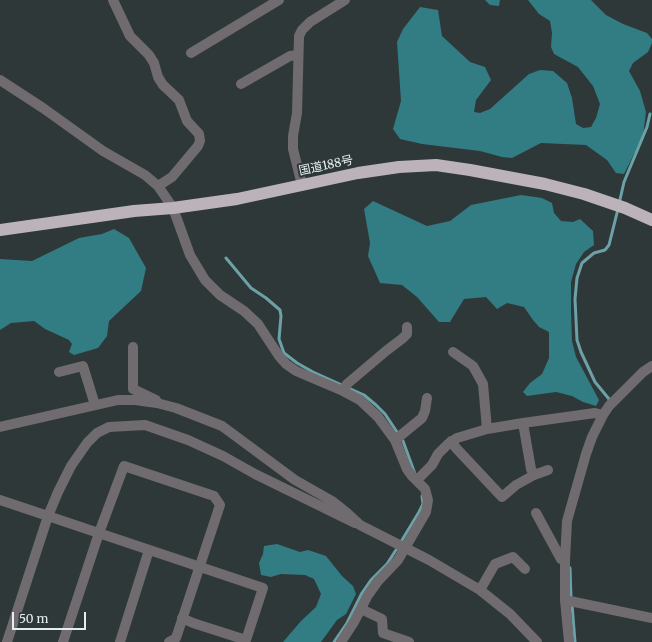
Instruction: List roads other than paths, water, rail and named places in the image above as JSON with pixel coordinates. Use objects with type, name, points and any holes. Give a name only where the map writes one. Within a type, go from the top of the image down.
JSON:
[{"type":"highway","name":"国道188号","points":[[0,230],[134,211],[173,208],[237,199],[358,173],[400,167],[436,165],[530,181],[584,194],[624,208],[652,220]]},
{"type":"street","points":[[113,0],[130,36],[154,63],[160,81],[178,100],[187,121],[199,134],[200,141],[198,146],[172,176],[158,186]]},
{"type":"street","points":[[190,53],[279,0]]},
{"type":"street","points":[[302,185],[293,149],[293,136],[297,113],[299,36],[302,30],[310,22],[345,0]]},
{"type":"street","points":[[241,84],[290,56],[298,55]]},
{"type":"street","points":[[0,80],[43,108],[103,151],[145,175],[158,186],[173,208],[190,255],[205,280],[220,295],[244,311],[258,324],[278,356],[286,364],[343,391],[360,400],[369,407],[395,440],[407,469],[425,489],[428,500],[426,512],[398,560],[378,581],[368,595],[345,638],[341,642]]},
{"type":"street","points":[[343,391],[347,384],[386,350],[404,338],[407,334],[407,327]]},
{"type":"street","points":[[133,347],[133,389],[157,400],[158,403]]},
{"type":"street","points":[[453,352],[472,366],[483,384],[487,428]]},
{"type":"street","points":[[58,372],[83,366],[95,405]]},
{"type":"street","points":[[569,642],[565,600],[565,561],[569,514],[588,448],[592,436],[609,406],[629,385],[652,366]]},
{"type":"street","points":[[395,440],[422,418],[426,411],[426,398]]},
{"type":"street","points":[[0,427],[118,400],[135,400],[158,403],[176,408],[222,426],[235,434],[245,444],[295,480],[332,501],[360,525]]},
{"type":"street","points":[[417,480],[432,465],[438,454],[451,441],[457,438],[487,428],[523,422],[595,413],[603,415]]},
{"type":"street","points":[[523,422],[531,469],[534,475]]},
{"type":"street","points":[[7,642],[48,516],[58,492],[72,466],[87,444],[97,433],[110,427],[146,425],[202,446],[348,521],[360,525],[429,560],[480,590],[510,614],[537,642]]},
{"type":"street","points":[[451,441],[502,496],[516,485],[534,475],[548,470]]},
{"type":"street","points":[[63,642],[99,533],[124,466],[214,496],[220,505],[176,638],[169,642]]},
{"type":"street","points":[[0,500],[263,588],[246,640],[182,618]]},
{"type":"street","points":[[536,513],[561,559],[565,561]]},
{"type":"street","points":[[120,642],[149,550]]},
{"type":"street","points":[[480,590],[495,564],[513,557],[525,569]]},
{"type":"street","points":[[565,600],[652,618]]},
{"type":"street","points":[[360,609],[382,619],[383,633],[409,642]]},
{"type":"waterway","points":[[619,204],[624,182],[647,127],[650,114]]},
{"type":"waterway","points":[[609,403],[609,399],[595,382],[577,340],[575,299],[577,278],[582,263],[594,253],[605,250],[609,245],[618,209]]},
{"type":"waterway","points":[[226,258],[251,288],[280,310],[281,316],[279,339],[284,353],[297,363],[313,372],[364,395],[376,405],[385,414],[403,441],[415,474]]},
{"type":"waterway","points":[[334,642],[347,623],[362,593],[371,580],[387,564],[419,512],[423,504],[422,496]]},
{"type":"waterway","points":[[570,568],[571,598]]},
{"type":"waterway","points":[[572,604],[575,642]]}]
